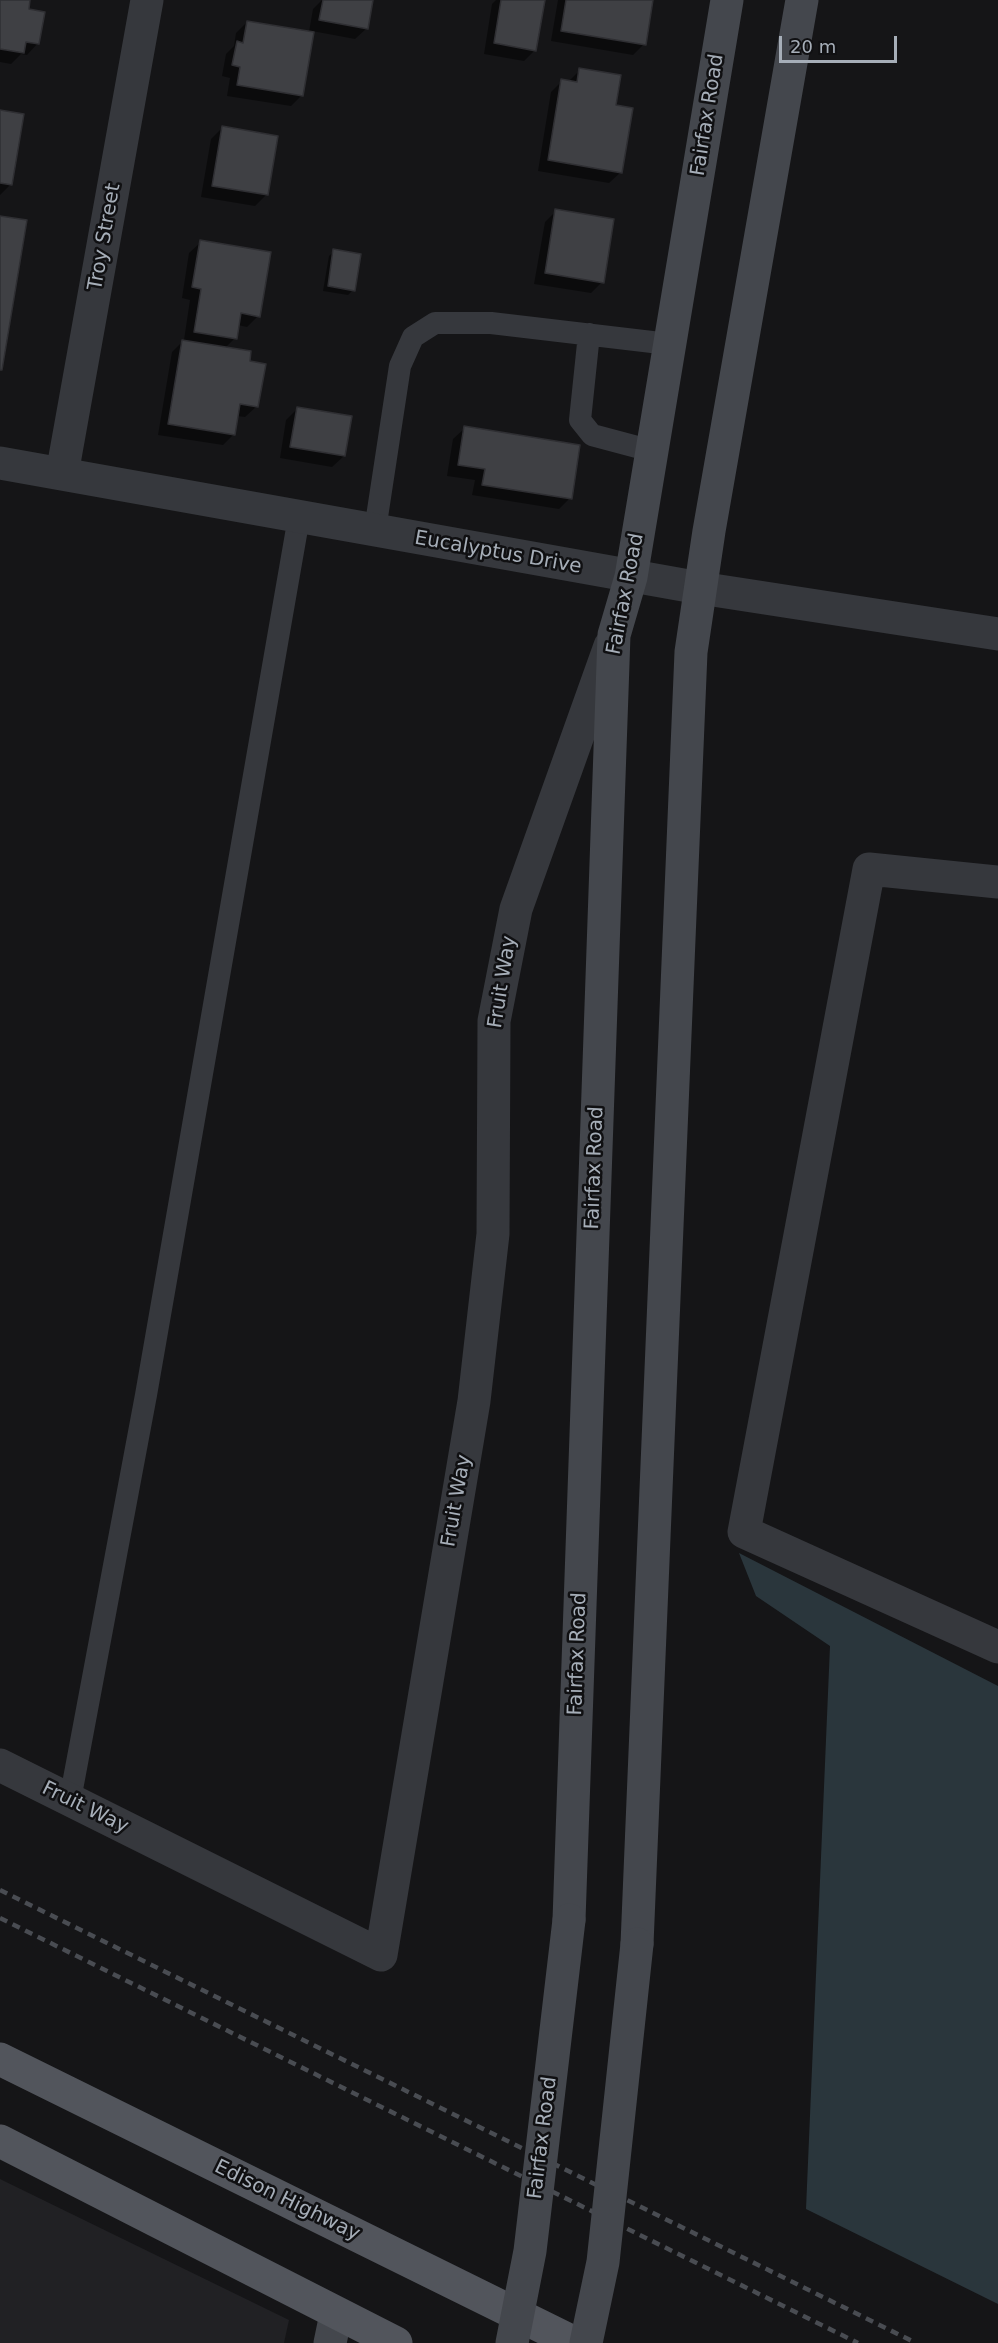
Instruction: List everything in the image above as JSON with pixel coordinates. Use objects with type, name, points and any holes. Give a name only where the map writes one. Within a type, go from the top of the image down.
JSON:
[{"type":"main road","name":"Fairfax Road","points":[[512,2343],[530,2251],[569,1920],[614,635],[631,577],[727,0]]},
{"type":"main road","points":[[586,2343],[603,2262],[637,1944],[691,652],[700,588],[802,0]]},
{"type":"main road","name":"Edison Highway","points":[[0,2059],[575,2343]]},
{"type":"main road","points":[[0,2141],[333,2329],[396,2343]]},
{"type":"street","name":"Troy Street","points":[[62,474],[147,0]]},
{"type":"street","name":"Eucalyptus Drive","points":[[0,464],[631,577],[998,634]]},
{"type":"street","name":"Fruit Way","points":[[0,1766],[381,1955],[474,1401],[494,1234],[494,1021],[516,909],[614,635]]},
{"type":"street","points":[[998,882],[869,869],[744,1532],[998,1647]]},
{"type":"lane","points":[[375,530],[400,366],[413,337],[435,323],[491,323],[669,344]]},
{"type":"lane","points":[[589,334],[580,420],[592,435],[652,451]]},
{"type":"lane","points":[[70,1800],[146,1395],[299,517]]},
{"type":"shaded area","points":[[739,1553],[998,1686],[998,2304],[806,2209],[830,1646],[756,1596]]},
{"type":"shaded area","points":[[0,2179],[289,2320],[284,2343],[0,2343]]},
{"type":"building","points":[[0,0],[30,0],[29,9],[45,12],[39,44],[26,42],[24,53],[0,49]]},
{"type":"building","points":[[323,0],[373,0],[368,29],[319,20]]},
{"type":"building","points":[[501,0],[545,0],[536,51],[494,43]]},
{"type":"building","points":[[566,0],[653,0],[646,45],[561,31]]},
{"type":"building","points":[[247,21],[314,32],[303,96],[237,85],[240,67],[232,65],[237,41],[243,43]]},
{"type":"building","points":[[579,68],[621,75],[616,105],[633,108],[622,173],[548,160],[561,79],[577,82]]},
{"type":"building","points":[[0,110],[24,114],[12,185],[0,183]]},
{"type":"building","points":[[222,126],[278,136],[268,195],[212,186]]},
{"type":"building","points":[[555,209],[614,219],[604,283],[545,273]]},
{"type":"building","points":[[0,216],[27,220],[2,370],[0,370]]},
{"type":"building","points":[[200,240],[271,252],[260,317],[241,313],[237,339],[194,332],[201,289],[192,287]]},
{"type":"building","points":[[333,249],[361,254],[355,291],[328,286]]},
{"type":"building","points":[[182,340],[251,351],[250,361],[266,364],[258,407],[240,404],[235,435],[168,424]]},
{"type":"building","points":[[297,407],[352,416],[345,456],[290,447]]},
{"type":"building","points":[[464,426],[580,445],[572,499],[482,485],[485,469],[458,465]]},
{"type":"railway","points":[[0,1890],[916,2343]]},
{"type":"railway","points":[[0,1918],[858,2343]]}]
